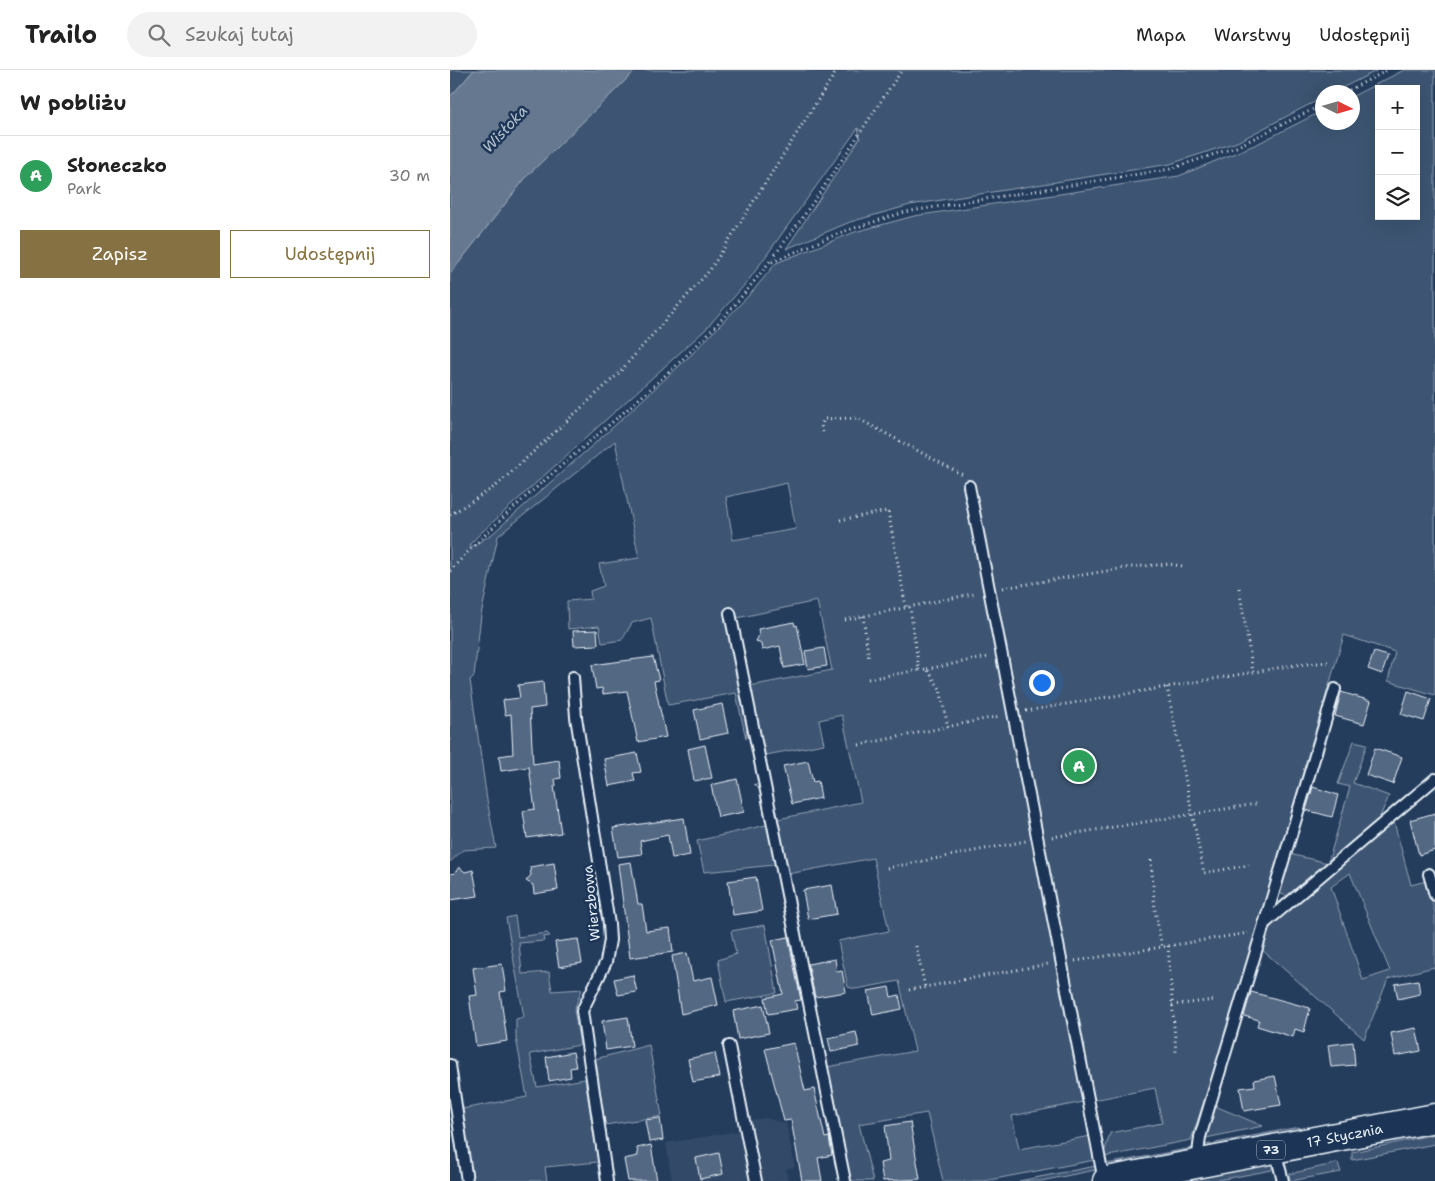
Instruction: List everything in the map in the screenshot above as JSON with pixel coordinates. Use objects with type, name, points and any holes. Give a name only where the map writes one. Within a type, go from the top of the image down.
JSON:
[{"type":"main road","name":"17 Stycznia","points":[[1106,1181],[1435,1118]]},
{"type":"lane","points":[[969,486],[1106,1181]]},
{"type":"lane","points":[[730,613],[845,1181]]},
{"type":"lane","name":"Wierzbowa","points":[[573,677],[576,723],[609,924],[610,940],[606,962],[582,1011],[607,1181]]},
{"type":"lane","points":[[1197,1164],[1200,1137],[1334,688]]},
{"type":"lane","points":[[1264,924],[1435,779]]},
{"type":"lane","points":[[1429,874],[1435,895]]},
{"type":"lane","points":[[729,1046],[756,1181]]},
{"type":"lane","points":[[450,1065],[467,1181]]},
{"type":"lane","points":[[1275,1149],[1283,1181]]},
{"type":"path","points":[[450,515],[496,486],[616,376],[710,270],[837,70]]},
{"type":"path","points":[[450,571],[502,518],[691,351],[737,303],[771,262],[902,70]]},
{"type":"path","points":[[1359,85],[1388,70]]},
{"type":"path","points":[[771,262],[839,233],[905,212],[1170,169],[1236,147],[1315,108]]},
{"type":"path","points":[[823,432],[821,426],[824,419],[851,416],[960,473],[967,480],[969,486]]},
{"type":"path","points":[[840,520],[888,511],[919,670]]},
{"type":"path","points":[[845,620],[990,591],[1131,567],[1169,564],[1182,566]]},
{"type":"path","points":[[1240,588],[1253,672]]},
{"type":"path","points":[[864,616],[869,660]]},
{"type":"path","points":[[868,679],[1002,654]]},
{"type":"path","points":[[860,745],[1013,713],[1253,672],[1329,662]]},
{"type":"path","points":[[927,669],[940,689],[948,727]]},
{"type":"path","points":[[1167,687],[1204,873],[1249,865]]},
{"type":"path","points":[[886,868],[1038,839],[1256,804]]},
{"type":"path","points":[[1151,860],[1155,910],[1162,947]]},
{"type":"path","points":[[909,990],[1062,962],[1248,933]]},
{"type":"path","points":[[916,946],[925,988]]},
{"type":"path","points":[[1168,946],[1176,1052]]},
{"type":"path","points":[[1172,1005],[1215,1000]]},
{"type":"shaded area","points":[[450,70],[474,70],[450,97]]},
{"type":"shaded area","points":[[636,70],[1378,70],[1348,85],[1315,85],[1315,102],[1237,142],[1170,164],[910,205],[850,222],[786,249],[860,138],[858,128],[748,281],[705,330],[483,531],[470,544],[471,547],[492,534],[692,354],[753,291],[776,263],[855,232],[914,216],[1179,176],[1257,144],[1315,115],[1315,130],[1360,130],[1360,92],[1404,70],[1435,70],[1435,695],[1388,681],[1395,652],[1344,635],[1213,1075],[1191,1140],[1103,1157],[1110,1133],[1162,1123],[1155,1088],[1012,1116],[1019,1149],[1091,1136],[1095,1160],[984,1181],[943,1181],[927,1113],[859,1124],[873,1181],[850,1181],[827,1067],[915,1051],[899,981],[856,989],[848,987],[838,941],[889,931],[873,858],[788,874],[778,819],[861,802],[842,715],[819,720],[824,744],[766,755],[763,753],[750,686],[832,670],[817,601],[737,618],[734,618],[732,611],[725,613],[747,728],[746,739],[736,693],[668,705],[651,618],[632,623],[622,640],[602,643],[599,626],[568,629],[567,601],[591,599],[590,591],[604,586],[599,564],[639,558],[615,441],[498,536],[481,615],[474,676],[470,680],[487,800],[496,848],[463,850],[450,862],[450,274],[527,176]],"holes":[[[787,483],[796,529],[733,540],[726,497]]]},
{"type":"shaded area","points":[[1354,741],[1367,744],[1353,783],[1389,796],[1378,821],[1328,863],[1350,787],[1338,784]]},
{"type":"shaded area","points":[[754,784],[761,786],[781,892],[775,865],[704,872],[697,841],[766,825],[760,790]]},
{"type":"shaded area","points":[[1394,822],[1411,885],[1426,881],[1435,913],[1435,970],[1434,967],[1388,979],[1364,1039],[1261,949],[1265,933],[1288,908]],"holes":[[[1350,873],[1390,971],[1363,980],[1331,887]]]},
{"type":"shaded area","points":[[1289,854],[1328,863],[1288,896],[1278,893]]},
{"type":"shaded area","points":[[515,916],[518,937],[547,933],[550,936],[543,937],[544,941],[519,943],[522,974],[549,972],[552,991],[582,989],[574,1010],[580,1045],[530,1054],[537,1087],[585,1079],[598,1162],[545,1167],[547,1181],[473,1181],[462,1109],[527,1097],[516,1038],[516,1019],[524,1017],[506,918]]},
{"type":"shaded area","points":[[765,925],[777,993],[726,1002],[718,960],[736,954],[731,931]]},
{"type":"shaded area","points":[[649,1045],[662,1116],[605,1125],[595,1059]]},
{"type":"shaded area","points":[[1215,1106],[1263,1126],[1206,1138]]},
{"type":"shaded area","points":[[766,1118],[786,1124],[795,1167],[786,1169],[788,1181],[672,1181],[666,1143],[752,1129],[750,1120]]},
{"type":"shaded area","points":[[1299,1127],[1299,1130],[1207,1149],[1205,1145]]},
{"type":"shaded area","points":[[1435,1134],[1435,1144],[1352,1160],[1352,1152]]},
{"type":"shaded area","points":[[1192,1148],[1189,1153],[1108,1169],[1106,1164]]},
{"type":"shaded area","points":[[1338,1163],[1341,1172],[1290,1181],[1289,1174]]},
{"type":"shaded area","points":[[1272,1164],[1272,1170],[1213,1181],[1184,1181]]},
{"type":"shaded area","points":[[1096,1166],[1095,1170],[1041,1181],[1019,1181]]},
{"type":"water","name":"Wisłoka","points":[[474,70],[636,70],[527,176],[450,274],[450,97]]},
{"type":"building","points":[[794,622],[795,626],[797,625],[805,664],[784,668],[780,646],[762,650],[761,644],[756,641],[759,635],[758,629]]},
{"type":"building","points":[[597,630],[598,645],[574,646],[573,631]]},
{"type":"building","points":[[824,648],[827,666],[808,669],[805,651]]},
{"type":"building","points":[[1374,652],[1388,656],[1382,674],[1368,669]]},
{"type":"building","points":[[653,657],[659,680],[654,681],[666,737],[638,742],[627,691],[603,694],[602,688],[596,689],[592,665]]},
{"type":"building","points":[[543,682],[545,707],[530,709],[533,764],[559,760],[561,778],[555,779],[556,786],[554,786],[561,833],[527,838],[523,811],[535,809],[529,767],[501,771],[499,756],[513,754],[511,714],[505,715],[503,700],[520,698],[518,685]]},
{"type":"building","points":[[1408,691],[1431,699],[1424,721],[1401,714]]},
{"type":"building","points":[[1341,692],[1371,701],[1364,724],[1335,716]]},
{"type":"building","points":[[722,704],[728,733],[700,739],[694,710]]},
{"type":"building","points":[[705,745],[712,778],[694,781],[688,749]]},
{"type":"building","points":[[1375,748],[1402,757],[1393,784],[1366,775]]},
{"type":"building","points":[[637,753],[641,772],[633,773],[635,781],[609,786],[604,759]]},
{"type":"building","points":[[808,761],[813,782],[818,781],[821,798],[792,804],[783,766]]},
{"type":"building","points":[[737,779],[744,812],[718,817],[711,785]]},
{"type":"building","points":[[1313,787],[1338,795],[1332,817],[1306,810]]},
{"type":"building","points":[[1435,813],[1435,850],[1419,855],[1410,820]]},
{"type":"building","points":[[684,818],[690,855],[672,858],[668,835],[640,841],[642,854],[618,857],[613,828]]},
{"type":"building","points":[[631,862],[638,904],[642,904],[646,931],[670,928],[673,952],[630,958],[618,864]]},
{"type":"building","points":[[554,863],[558,890],[534,894],[533,885],[526,881],[531,875],[530,867]]},
{"type":"building","points":[[459,867],[465,872],[473,870],[478,896],[450,900],[450,874],[455,873]]},
{"type":"building","points":[[756,877],[762,911],[733,915],[728,881]]},
{"type":"building","points":[[832,885],[837,914],[808,919],[803,890]]},
{"type":"building","points":[[788,937],[801,1000],[795,1001],[797,1009],[768,1014],[765,998],[783,994],[772,940]]},
{"type":"building","points":[[578,939],[582,963],[559,967],[555,942]]},
{"type":"building","points":[[687,953],[693,981],[712,977],[718,1005],[681,1014],[672,956]]},
{"type":"building","points":[[835,959],[837,972],[842,971],[846,992],[815,997],[808,964]]},
{"type":"building","points":[[502,964],[506,991],[500,992],[507,1041],[476,1046],[469,996],[477,995],[473,968]]},
{"type":"building","points":[[633,975],[637,992],[618,995],[614,979]]},
{"type":"building","points":[[1418,980],[1420,994],[1398,999],[1395,984]]},
{"type":"building","points":[[889,987],[891,997],[899,995],[902,1009],[873,1015],[868,991]]},
{"type":"building","points":[[1251,992],[1310,1008],[1304,1032],[1295,1029],[1293,1037],[1257,1026],[1259,1020],[1244,1016]]},
{"type":"building","points":[[763,1005],[769,1033],[738,1039],[733,1011]]},
{"type":"building","points":[[628,1017],[632,1046],[606,1050],[602,1021]]},
{"type":"building","points":[[1416,1028],[1421,1051],[1395,1056],[1391,1033]]},
{"type":"building","points":[[856,1032],[859,1046],[831,1052],[828,1038]]},
{"type":"building","points":[[1353,1042],[1355,1065],[1331,1067],[1328,1045]]},
{"type":"building","points":[[794,1043],[805,1091],[814,1089],[825,1138],[829,1137],[832,1155],[818,1158],[822,1181],[802,1181],[791,1120],[784,1121],[765,1049]]},
{"type":"building","points":[[573,1052],[576,1067],[570,1068],[571,1077],[549,1081],[546,1057]]},
{"type":"building","points":[[715,1053],[720,1077],[693,1082],[688,1059]]},
{"type":"building","points":[[1275,1076],[1281,1105],[1244,1111],[1240,1088],[1255,1086],[1254,1080]]},
{"type":"building","points":[[660,1118],[663,1140],[649,1142],[645,1120]]},
{"type":"building","points":[[910,1122],[920,1179],[883,1181],[880,1163],[889,1161],[885,1126]]},
{"type":"building","points":[[651,1145],[657,1181],[628,1181],[624,1159],[638,1156],[637,1148]]},
{"type":"building","points":[[719,1153],[723,1174],[700,1179],[696,1158]]},
{"type":"place","name":"Słoneczko","points":[[1079,766]]}]
